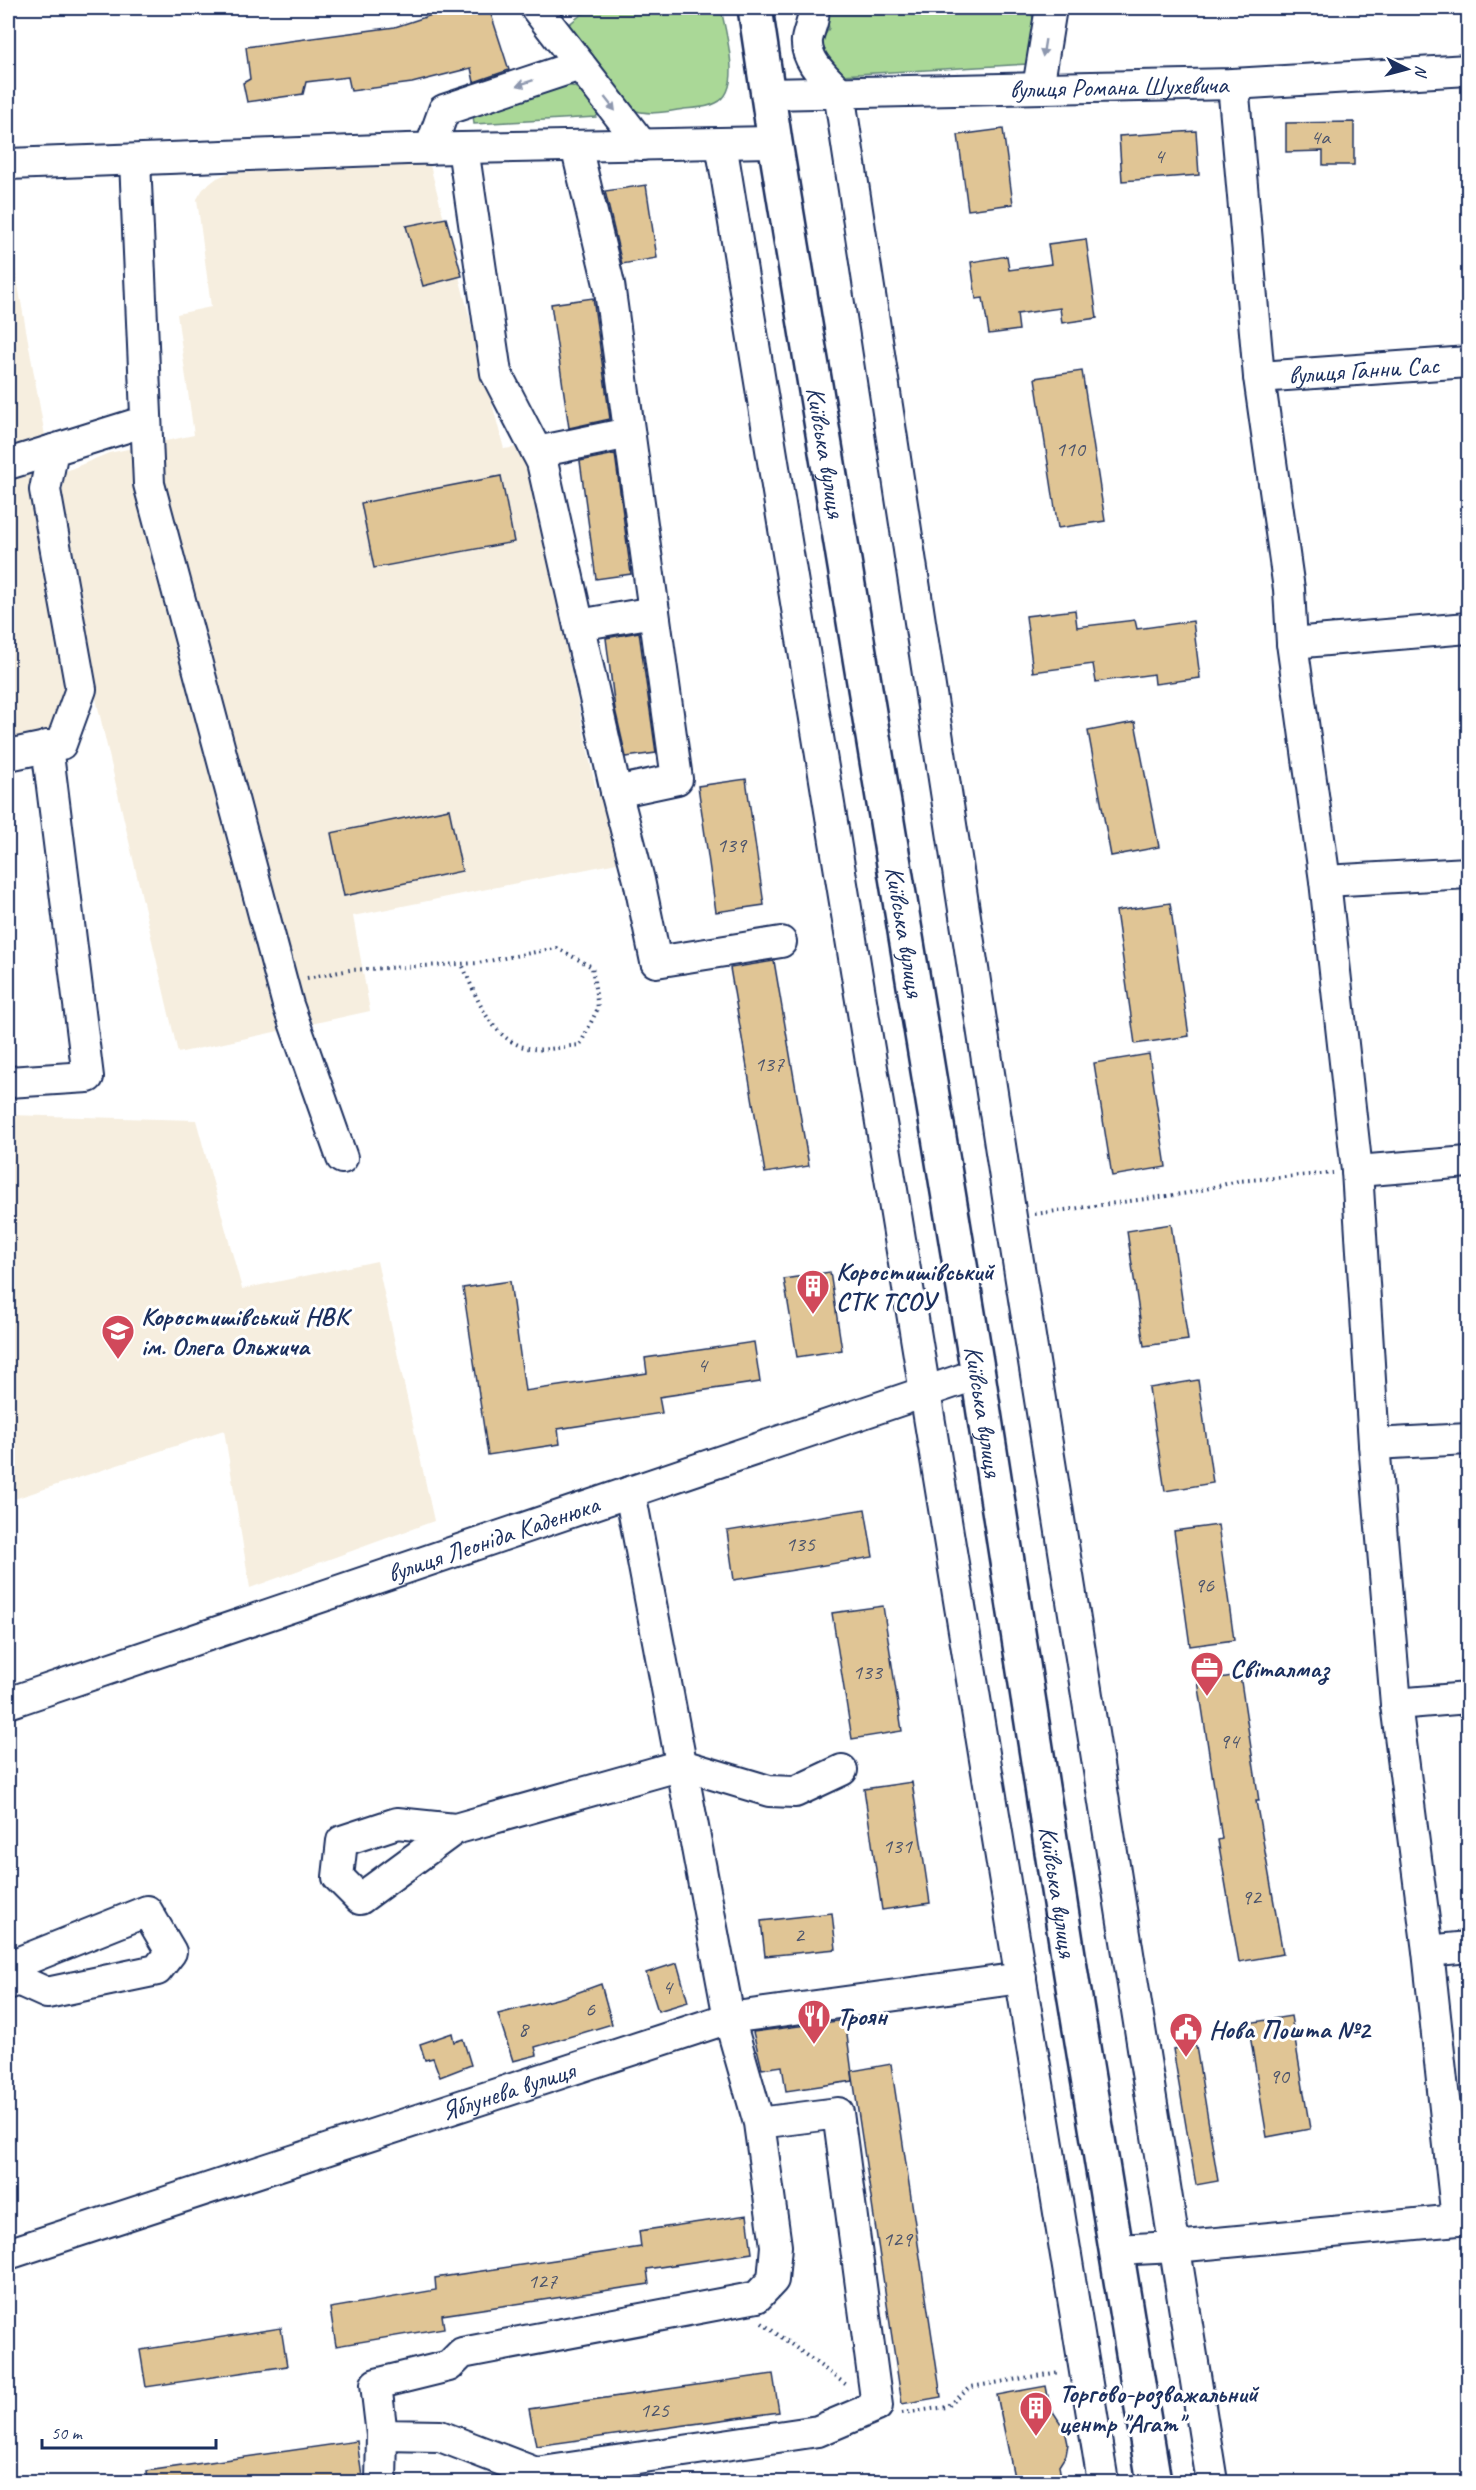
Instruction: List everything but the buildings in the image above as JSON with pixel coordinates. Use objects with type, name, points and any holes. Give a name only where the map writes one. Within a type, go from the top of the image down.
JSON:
[{"type":"main road","name":"Київська вулиця","points":[[755,8],[775,142],[978,1374],[1115,2250],[1154,2482]]},
{"type":"street","points":[[536,8],[642,145]]},
{"type":"street","points":[[813,8],[814,16],[807,42],[813,63],[839,92],[1011,1217],[1212,2482]]},
{"type":"street","points":[[1038,88],[1051,8]]},
{"type":"street","points":[[430,149],[444,110],[580,65]]},
{"type":"street","name":"вулиця Романа Шухевича","points":[[768,94],[1233,84],[1468,70]]},
{"type":"street","points":[[1115,2250],[1175,2247],[1463,2219],[1396,1704],[1374,1444],[1357,1171],[1324,881],[1292,643],[1289,589],[1259,377],[1233,84]]},
{"type":"street","points":[[8,164],[463,148],[775,142]]},
{"type":"street","points":[[721,143],[1103,2482]]},
{"type":"street","points":[[576,146],[609,284],[677,779],[616,792]]},
{"type":"street","points":[[463,148],[496,372],[542,462],[656,962],[781,942]]},
{"type":"street","points":[[135,160],[149,484],[282,983],[342,1158]]},
{"type":"street","name":"вулиця Ганни Сас","points":[[1259,377],[1468,362]]},
{"type":"street","points":[[8,464],[146,421]]},
{"type":"street","points":[[537,452],[629,433]]},
{"type":"street","points":[[8,755],[61,744],[81,689],[45,490],[53,450]]},
{"type":"street","points":[[579,625],[654,612]]},
{"type":"street","points":[[1292,643],[1468,628]]},
{"type":"street","points":[[8,1082],[88,1077],[47,746]]},
{"type":"street","points":[[1324,881],[1468,873]]},
{"type":"street","points":[[1357,1171],[1468,1162]]},
{"type":"street","name":"вулиця Леоніда Каденюка","points":[[8,1703],[978,1374]]},
{"type":"street","points":[[1374,1444],[1468,1439]]},
{"type":"street","points":[[381,2482],[382,2435],[376,2384],[449,2366],[462,2353],[757,2297],[773,2280],[776,2246],[759,2123],[729,2018],[630,1492]]},
{"type":"street","points":[[1396,1704],[1468,1698]]},
{"type":"street","points":[[455,1829],[682,1765],[769,1791],[795,1792],[842,1770]]},
{"type":"street","points":[[1428,1951],[1468,1947]]},
{"type":"street","name":"Яблунева вулиця","points":[[8,2254],[729,2018],[1021,1978]]},
{"type":"street","points":[[382,2435],[440,2436],[536,2473],[818,2431],[878,2406],[838,2113],[759,2123]]},
{"type":"path","points":[[282,983],[350,970],[478,963],[557,948],[592,968],[598,1008],[580,1045],[533,1049],[501,1037],[479,1004],[462,964]]},
{"type":"path","points":[[1011,1217],[1189,1193],[1238,1181],[1357,1171]]},
{"type":"path","points":[[734,2303],[878,2406],[900,2414],[947,2407],[972,2387],[1085,2367]]},
{"type":"shaded area","points":[[426,150],[504,449],[524,446],[596,790],[620,798],[627,861],[353,916],[370,1011],[178,1053],[94,690],[59,474],[109,453],[194,435],[177,314],[211,307],[197,199],[203,189],[217,178],[231,172]]},
{"type":"shaded area","points":[[8,229],[47,447],[76,670],[53,733],[8,752]]},
{"type":"shaded area","name":"Коростишівський НВК ім. Олега Ольжича","points":[[8,1115],[196,1120],[242,1289],[377,1261],[434,1521],[250,1588],[224,1430],[8,1501]]},
{"type":"green space","points":[[607,8],[721,8],[731,60],[729,86],[724,96],[716,103],[701,108],[657,113],[630,109],[567,26],[582,14]]},
{"type":"green space","points":[[825,8],[1031,8],[1036,36],[1028,64],[840,75],[818,47],[829,28]]},
{"type":"green space","points":[[559,84],[573,86],[583,92],[600,112],[596,117],[474,124],[473,114]]},
{"type":"place","name":"Коростишівський СТК ТСОУ","points":[[813,1315]]},
{"type":"place","name":"Коростишівський НВК ім. Олега Ольжича","points":[[118,1360]]},
{"type":"place","name":"Світалмаз","points":[[1207,1697]]},
{"type":"place","name":"Троян","points":[[814,2045]]},
{"type":"place","name":"Нова Пошта №2","points":[[1186,2058]]},
{"type":"place","name":"Торгово-розважальний центр \"Агат\"","points":[[1036,2437]]}]
